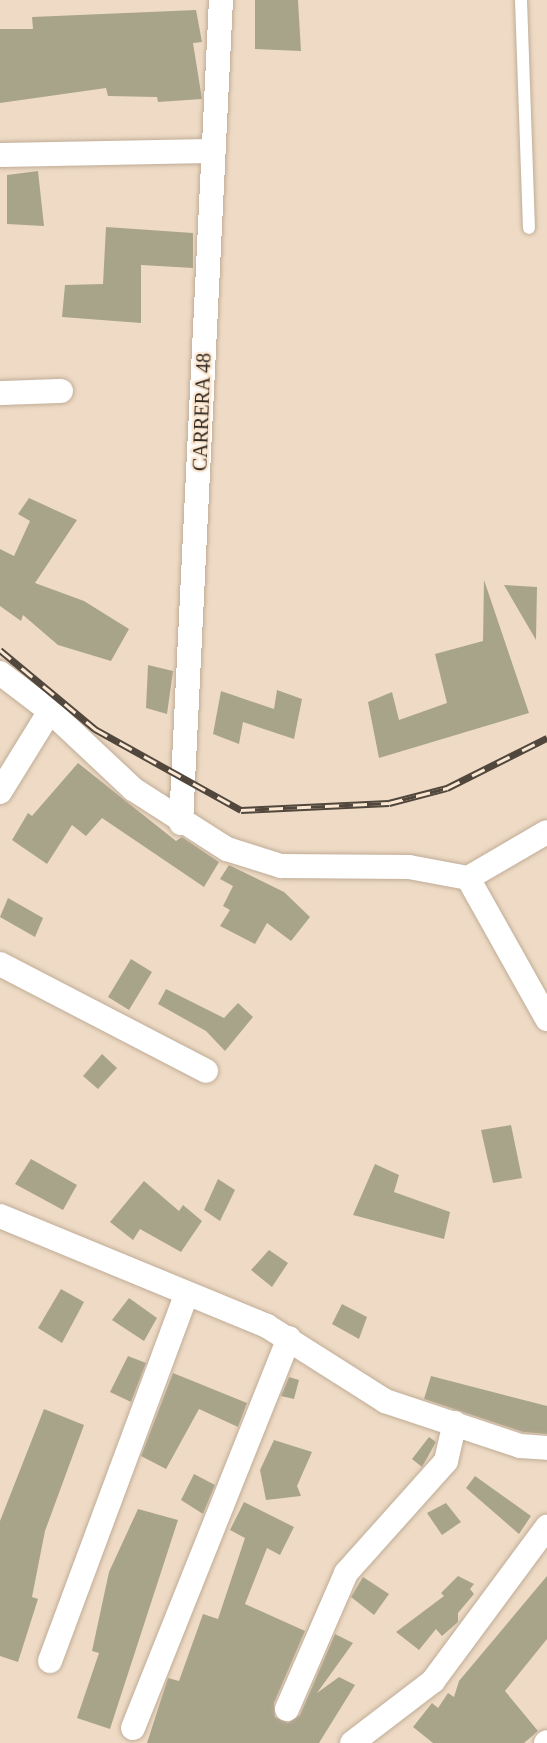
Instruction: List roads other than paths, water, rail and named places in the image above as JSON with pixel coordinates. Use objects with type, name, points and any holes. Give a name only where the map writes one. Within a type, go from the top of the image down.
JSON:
[{"type":"street","name":"CARRERA 48","points":[[181,823],[194,641],[211,151],[221,0]]},
{"type":"street","points":[[0,155],[211,151]]},
{"type":"street","points":[[0,393],[61,391]]},
{"type":"street","points":[[0,673],[50,711],[133,789],[181,823],[227,849],[281,866],[409,867],[468,878],[547,832]]},
{"type":"street","points":[[0,792],[50,711]]},
{"type":"street","points":[[468,878],[547,1019]]},
{"type":"street","points":[[0,964],[206,1071]]},
{"type":"street","points":[[0,1216],[289,1338],[385,1401],[520,1446],[547,1448]]},
{"type":"street","points":[[50,1661],[186,1296]]},
{"type":"street","points":[[133,1728],[289,1338]]},
{"type":"street","points":[[287,1709],[346,1573],[446,1461],[455,1423]]},
{"type":"street","points":[[352,1743],[433,1681],[547,1527]]},
{"type":"lane","points":[[521,0],[529,228]]},
{"type":"railway","points":[[0,650],[95,729],[241,810],[389,803],[447,788],[547,738]]}]
